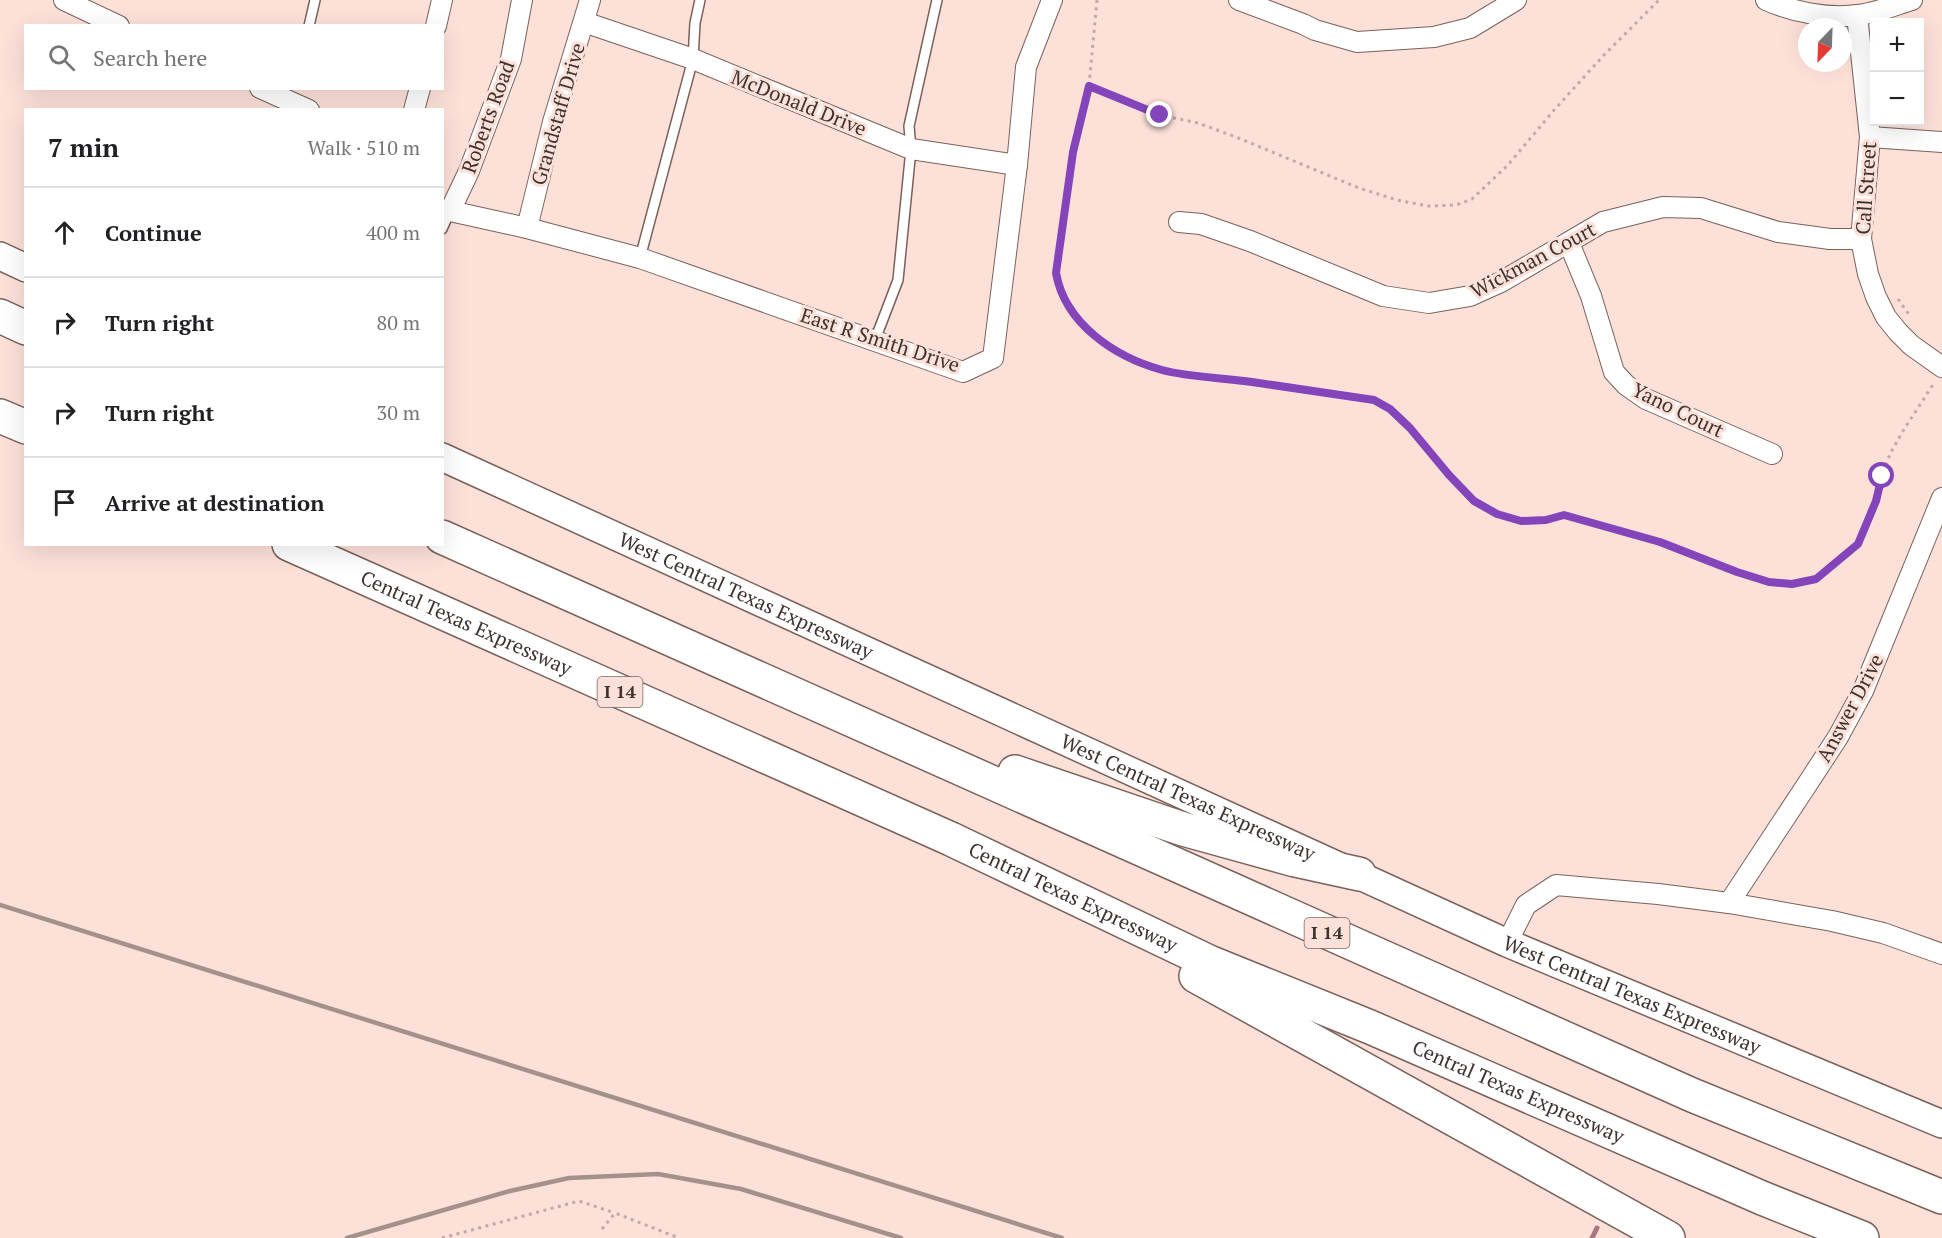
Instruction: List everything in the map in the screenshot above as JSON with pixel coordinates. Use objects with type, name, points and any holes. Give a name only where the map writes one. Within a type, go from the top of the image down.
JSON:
[{"type":"highway","points":[[0,316],[24,327]]},
{"type":"highway","points":[[0,339],[24,350]]},
{"type":"highway","points":[[0,416],[24,426]]},
{"type":"highway","name":"I 14","points":[[444,538],[1681,1090],[1942,1197]]},
{"type":"highway","name":"Central Texas Expressway","points":[[294,546],[951,838],[1209,962],[1370,1027],[1762,1198],[1862,1238]]},
{"type":"highway","points":[[717,659],[811,683],[1023,776],[1183,829],[1295,860],[1359,874]]},
{"type":"highway","points":[[951,838],[1027,887],[1161,957],[1668,1238]]},
{"type":"main road","points":[[0,256],[24,267]]},
{"type":"main road","name":"West Central Texas Expressway","points":[[444,458],[1507,943],[1942,1124]]},
{"type":"street","points":[[64,0],[115,24]]},
{"type":"street","points":[[436,24],[442,0]]},
{"type":"street","name":"Roberts Road","points":[[446,220],[469,171],[511,59],[522,0]]},
{"type":"street","name":"Grandstaff Drive","points":[[527,228],[553,122],[590,0]]},
{"type":"street","name":"East R Smith Drive","points":[[446,220],[527,228],[640,258],[963,372],[993,358],[1017,165],[1026,66],[1052,0]]},
{"type":"street","points":[[1239,0],[1315,30],[1357,42],[1434,37],[1470,28],[1516,0]]},
{"type":"street","points":[[1766,0],[1785,8],[1827,15],[1857,15],[1912,0]]},
{"type":"street","name":"Call Street","points":[[1857,15],[1870,137],[1861,239],[1868,274],[1886,317],[1940,372]]},
{"type":"street","name":"McDonald Drive","points":[[584,22],[693,59],[911,149],[1017,165]]},
{"type":"street","points":[[269,90],[288,94],[306,108]]},
{"type":"street","points":[[415,108],[419,90]]},
{"type":"street","points":[[1870,137],[1942,142]]},
{"type":"street","name":"Wickman Court","points":[[1179,222],[1200,224],[1250,241],[1383,296],[1429,303],[1470,296],[1501,282],[1603,222],[1663,207],[1701,208],[1778,232],[1830,239],[1861,239]]},
{"type":"street","name":"Yano Court","points":[[1569,243],[1591,296],[1614,372],[1626,385],[1646,399],[1772,454]]},
{"type":"street","name":"Answer Drive","points":[[1729,903],[1838,736],[1863,691],[1942,498]]},
{"type":"street","points":[[1507,943],[1526,905],[1556,885],[1729,903],[1832,921],[1873,930],[1942,954]]},
{"type":"lane","points":[[309,24],[315,0]]},
{"type":"lane","points":[[640,258],[693,59],[695,23],[700,0]]},
{"type":"lane","points":[[875,340],[898,280],[911,149],[909,126],[937,0]]},
{"type":"path","points":[[1097,0],[1089,86],[1073,152],[1056,273],[1059,290],[1077,318],[1098,339],[1123,355],[1162,370],[1374,400],[1390,409],[1410,428],[1474,501],[1497,514],[1521,521],[1546,520],[1564,515],[1660,542],[1769,582],[1792,584],[1816,579],[1858,544],[1876,501],[1890,454],[1940,372]]},
{"type":"path","points":[[1089,86],[1160,115],[1198,123],[1236,137],[1359,188],[1428,206],[1456,206],[1472,199],[1507,166],[1562,101],[1659,0]]},
{"type":"path","points":[[1896,295],[1912,320]]},
{"type":"path","points":[[442,1238],[579,1201],[679,1238]]},
{"type":"path","points":[[602,1229],[615,1213]]},
{"type":"path","points":[[658,1238],[662,1231]]},
{"type":"waterway","points":[[1592,1238],[1597,1228]]},
{"type":"railway","points":[[0,905],[1062,1238]]},
{"type":"railway","points":[[347,1238],[510,1191],[569,1178],[658,1174],[741,1189],[901,1238]]},
{"type":"route","points":[[1160,115],[1089,86],[1073,152],[1056,273],[1059,290],[1077,318],[1098,339],[1123,355],[1162,370],[1374,400],[1390,409],[1410,428],[1474,501],[1497,514],[1521,521],[1546,520],[1564,515],[1660,542],[1769,582],[1792,584],[1816,579],[1858,544],[1876,501],[1882,476]]}]
